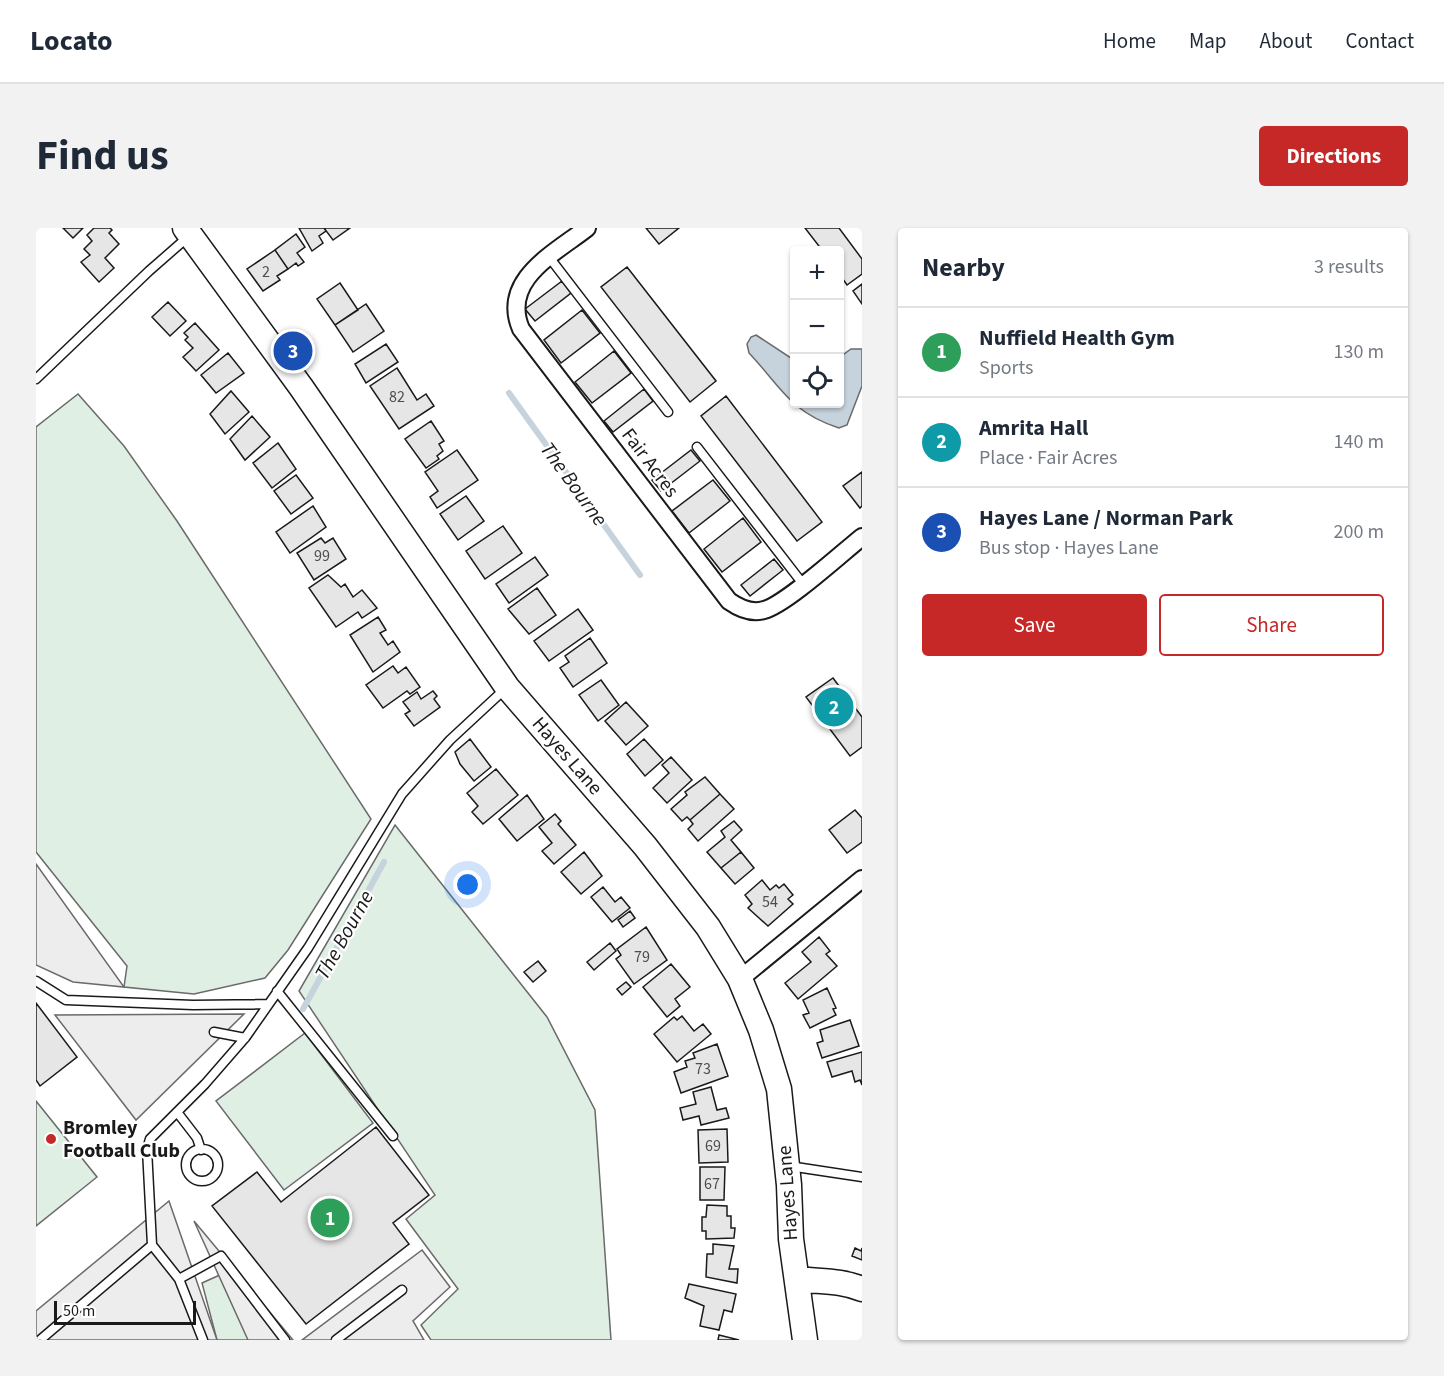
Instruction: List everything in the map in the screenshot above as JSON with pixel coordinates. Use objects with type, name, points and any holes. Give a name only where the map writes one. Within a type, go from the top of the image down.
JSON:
[{"type":"main road","name":"Hayes Lane","points":[[192,230],[507,687],[645,846],[708,927],[740,979],[761,1030],[778,1089],[787,1166],[791,1239],[805,1340]]},
{"type":"main road","points":[[797,1279],[818,1282],[828,1280],[862,1289]]},
{"type":"street","name":"Fair Acres","points":[[587,228],[525,277],[519,291],[516,317],[521,328],[729,601],[752,611],[764,610],[803,584],[862,537]]},
{"type":"street","points":[[740,979],[862,879]]},
{"type":"lane","points":[[36,379],[192,230]]},
{"type":"lane","points":[[549,257],[668,412]]},
{"type":"lane","points":[[697,447],[803,584]]},
{"type":"lane","points":[[203,1340],[179,1279],[152,1245],[147,1149],[150,1139],[205,1084],[245,1038],[308,948],[402,794],[450,740],[507,687]]},
{"type":"lane","points":[[36,981],[66,999],[193,1005],[267,1004]]},
{"type":"lane","points":[[277,991],[393,1136]]},
{"type":"lane","points":[[214,1032],[245,1038]]},
{"type":"lane","points":[[177,1112],[196,1138],[201,1150]]},
{"type":"lane","points":[[787,1166],[861,1176]]},
{"type":"lane","points":[[40,1340],[152,1245]]},
{"type":"lane","points":[[179,1279],[221,1256],[285,1340]]},
{"type":"lane","points":[[336,1340],[402,1290]]},
{"type":"green space","points":[[78,394],[124,446],[177,521],[371,819],[288,950],[265,978],[194,994],[124,987],[127,966],[36,852],[36,427]]},
{"type":"green space","points":[[395,825],[547,1017],[595,1110],[611,1340],[431,1340],[421,1325],[458,1289],[406,1219],[435,1195],[299,991]]},
{"type":"green space","points":[[305,1033],[373,1123],[284,1190],[216,1101]]},
{"type":"green space","name":"Bromley Football Club","points":[[36,1101],[97,1177],[36,1226]]},
{"type":"green space","points":[[222,1274],[275,1340],[217,1340],[202,1283]]},
{"type":"shaded area","points":[[756,335],[790,357],[790,399],[749,353],[747,344],[751,337]]},
{"type":"shaded area","points":[[851,349],[862,349],[862,386],[847,425],[839,428],[801,408],[844,408],[844,354]]},
{"type":"shaded area","points":[[36,864],[124,987],[73,982],[36,965]]},
{"type":"shaded area","points":[[244,1014],[136,1120],[55,1015]]},
{"type":"shaded area","points":[[169,1201],[217,1340],[36,1340],[36,1311]]},
{"type":"shaded area","points":[[194,1221],[293,1340],[248,1340]]},
{"type":"shaded area","points":[[422,1250],[450,1287],[413,1321],[424,1340],[302,1340]]},
{"type":"building","points":[[63,228],[83,228],[73,238]]},
{"type":"building","points":[[94,228],[110,228],[112,230],[109,233],[119,244],[105,258],[114,268],[99,282],[81,262],[90,255],[84,249],[92,241],[87,235]]},
{"type":"building","points":[[299,228],[324,228],[326,231],[319,236],[323,243],[312,251]]},
{"type":"building","points":[[324,228],[350,228],[333,240]]},
{"type":"building","points":[[646,228],[679,228],[659,244]]},
{"type":"building","points":[[805,228],[839,228],[862,259],[862,274],[847,285],[844,281],[844,246],[819,246]]},
{"type":"building","points":[[296,234],[305,247],[297,253],[304,262],[298,266],[296,263],[288,269],[275,250]]},
{"type":"building","points":[[275,250],[288,269],[277,276],[280,280],[263,291],[247,269]]},
{"type":"building","points":[[627,267],[716,381],[690,402],[601,287]]},
{"type":"building","points":[[562,281],[571,293],[535,321],[525,309]]},
{"type":"building","points":[[340,283],[358,310],[335,325],[317,299]]},
{"type":"building","points":[[862,284],[862,304],[853,291]]},
{"type":"building","points":[[168,302],[186,321],[170,336],[152,317]]},
{"type":"building","points":[[366,304],[384,331],[353,352],[335,325]]},
{"type":"building","points":[[582,310],[600,333],[561,363],[544,340]]},
{"type":"building","points":[[195,323],[219,350],[196,371],[183,357],[193,348],[185,340],[188,337],[184,333]]},
{"type":"building","points":[[386,344],[398,362],[366,383],[355,364]]},
{"type":"building","points":[[614,351],[631,373],[592,403],[575,382]]},
{"type":"building","points":[[228,353],[244,373],[216,393],[201,375]]},
{"type":"building","points":[[397,368],[417,400],[426,394],[434,406],[399,429],[370,386]]},
{"type":"building","points":[[644,389],[653,401],[613,432],[604,421]]},
{"type":"building","points":[[231,391],[249,412],[225,434],[210,414]]},
{"type":"building","points":[[726,396],[822,522],[797,541],[701,416]]},
{"type":"building","points":[[252,416],[270,437],[245,460],[230,439]]},
{"type":"building","points":[[431,421],[444,441],[439,444],[443,451],[437,456],[439,459],[426,468],[405,439]]},
{"type":"building","points":[[278,443],[296,469],[272,488],[253,463]]},
{"type":"building","points":[[457,450],[478,480],[437,508],[430,497],[438,491],[425,472]]},
{"type":"building","points":[[691,450],[700,461],[661,491],[652,480]]},
{"type":"building","points":[[862,472],[862,506],[860,508],[843,486]]},
{"type":"building","points":[[296,475],[313,498],[291,514],[274,491]]},
{"type":"building","points":[[713,480],[730,501],[689,533],[672,511]]},
{"type":"building","points":[[466,496],[484,521],[458,540],[440,514]]},
{"type":"building","points":[[313,506],[326,527],[290,553],[276,532]]},
{"type":"building","points":[[743,518],[761,542],[722,572],[704,549]]},
{"type":"building","points":[[503,526],[522,553],[485,579],[466,551]]},
{"type":"building","points":[[321,538],[325,543],[333,538],[346,559],[314,580],[297,553]]},
{"type":"building","points":[[535,557],[548,575],[509,603],[496,584]]},
{"type":"building","points":[[774,559],[783,570],[750,596],[741,585]]},
{"type":"building","points":[[328,575],[341,587],[345,584],[353,597],[362,590],[377,608],[362,618],[358,612],[336,627],[309,588]]},
{"type":"building","points":[[537,588],[556,615],[529,634],[508,609]]},
{"type":"building","points":[[578,609],[593,630],[549,661],[534,641]]},
{"type":"building","points":[[378,617],[386,630],[380,633],[388,645],[393,641],[400,652],[373,672],[350,635]]},
{"type":"building","points":[[590,638],[607,663],[573,687],[560,668],[569,662],[565,656]]},
{"type":"building","points":[[393,666],[398,673],[406,667],[420,687],[410,694],[407,691],[383,708],[366,685]]},
{"type":"building","points":[[833,678],[862,717],[862,747],[850,756],[806,697]]},
{"type":"building","points":[[601,680],[619,705],[598,721],[579,695]]},
{"type":"building","points":[[433,691],[437,696],[434,699],[440,707],[414,726],[405,714],[410,711],[403,702],[417,692],[421,699]]},
{"type":"building","points":[[626,702],[648,726],[626,745],[605,721]]},
{"type":"building","points":[[470,739],[491,767],[474,781],[460,764],[455,752]]},
{"type":"building","points":[[644,739],[663,760],[645,776],[627,754]]},
{"type":"building","points":[[671,757],[692,780],[667,803],[653,788],[669,773],[662,765]]},
{"type":"building","points":[[496,769],[518,795],[483,824],[472,812],[478,806],[467,793]]},
{"type":"building","points":[[705,777],[720,794],[690,820],[687,817],[682,821],[671,809],[687,795],[685,792]]},
{"type":"building","points":[[720,794],[734,809],[698,841],[688,829],[693,824],[690,820]]},
{"type":"building","points":[[527,795],[544,819],[517,841],[499,819]]},
{"type":"building","points":[[855,810],[862,818],[862,842],[847,853],[829,830]]},
{"type":"building","points":[[555,814],[561,821],[558,824],[576,845],[554,864],[542,851],[552,843],[539,827]]},
{"type":"building","points":[[734,821],[742,830],[731,840],[741,852],[721,868],[707,852],[725,837],[721,831]]},
{"type":"building","points":[[584,852],[602,876],[581,894],[561,872]]},
{"type":"building","points":[[741,852],[754,868],[735,884],[721,868]]},
{"type":"building","points":[[762,880],[770,890],[776,885],[779,888],[784,884],[793,895],[788,899],[793,904],[768,926],[748,908],[752,904],[745,895]]},
{"type":"building","points":[[603,887],[615,902],[621,897],[630,908],[612,922],[591,897]]},
{"type":"building","points":[[630,911],[635,918],[623,927],[618,920]]},
{"type":"building","points":[[646,927],[667,960],[634,984],[616,959],[621,955],[617,949]]},
{"type":"building","points":[[819,937],[830,951],[826,954],[837,966],[798,999],[785,983],[811,962],[802,952]]},
{"type":"building","points":[[610,943],[616,951],[594,970],[587,962]]},
{"type":"building","points":[[538,961],[546,971],[533,982],[524,972]]},
{"type":"building","points":[[671,964],[690,987],[675,999],[680,1006],[667,1017],[643,987]]},
{"type":"building","points":[[626,982],[631,987],[622,995],[617,989]]},
{"type":"building","points":[[827,988],[836,1008],[833,1009],[836,1015],[810,1028],[803,1015],[809,1013],[803,1000]]},
{"type":"building","points":[[36,1003],[77,1057],[40,1086],[36,1080]]},
{"type":"building","points":[[682,1016],[694,1031],[703,1024],[711,1034],[677,1062],[654,1034],[674,1017],[677,1020]]},
{"type":"building","points":[[850,1020],[859,1046],[822,1058],[817,1043],[823,1041],[820,1030]]},
{"type":"building","points":[[717,1044],[728,1076],[681,1093],[674,1072],[687,1067],[685,1061],[695,1058],[693,1053]]},
{"type":"building","points":[[862,1052],[862,1085],[860,1080],[855,1082],[852,1071],[832,1077],[827,1062]]},
{"type":"building","points":[[711,1087],[717,1110],[726,1108],[729,1118],[701,1125],[699,1116],[683,1120],[680,1108],[696,1104],[693,1092]]},
{"type":"building","points":[[376,1127],[429,1195],[393,1223],[409,1244],[306,1324],[212,1206],[257,1172],[281,1202]]},
{"type":"building","points":[[727,1129],[728,1162],[699,1163],[698,1130]]},
{"type":"building","points":[[700,1167],[725,1167],[724,1200],[700,1200]]},
{"type":"building","points":[[707,1205],[727,1206],[727,1216],[731,1216],[731,1228],[735,1228],[734,1238],[706,1239],[706,1231],[702,1231],[702,1217],[706,1217]]},
{"type":"building","points":[[713,1244],[734,1246],[729,1269],[738,1269],[737,1283],[706,1277],[707,1254],[713,1254]]},
{"type":"building","points":[[855,1248],[861,1251],[862,1248],[862,1260],[852,1256]]},
{"type":"building","points":[[689,1284],[736,1294],[732,1312],[724,1310],[719,1330],[700,1326],[704,1306],[685,1298]]},
{"type":"building","points":[[719,1335],[739,1340],[718,1340]]},
{"type":"waterway","name":"The Bourne","points":[[509,393],[640,575]]},
{"type":"waterway","name":"The Bourne","points":[[303,1009],[384,862]]},
{"type":"place","name":"Hayes Lane / Norman Park","points":[[293,351]]},
{"type":"place","name":"Amrita Hall","points":[[834,707]]},
{"type":"place","name":"Bromley Football Club","points":[[51,1139]]},
{"type":"place","name":"Nuffield Health Gym","points":[[330,1218]]}]
